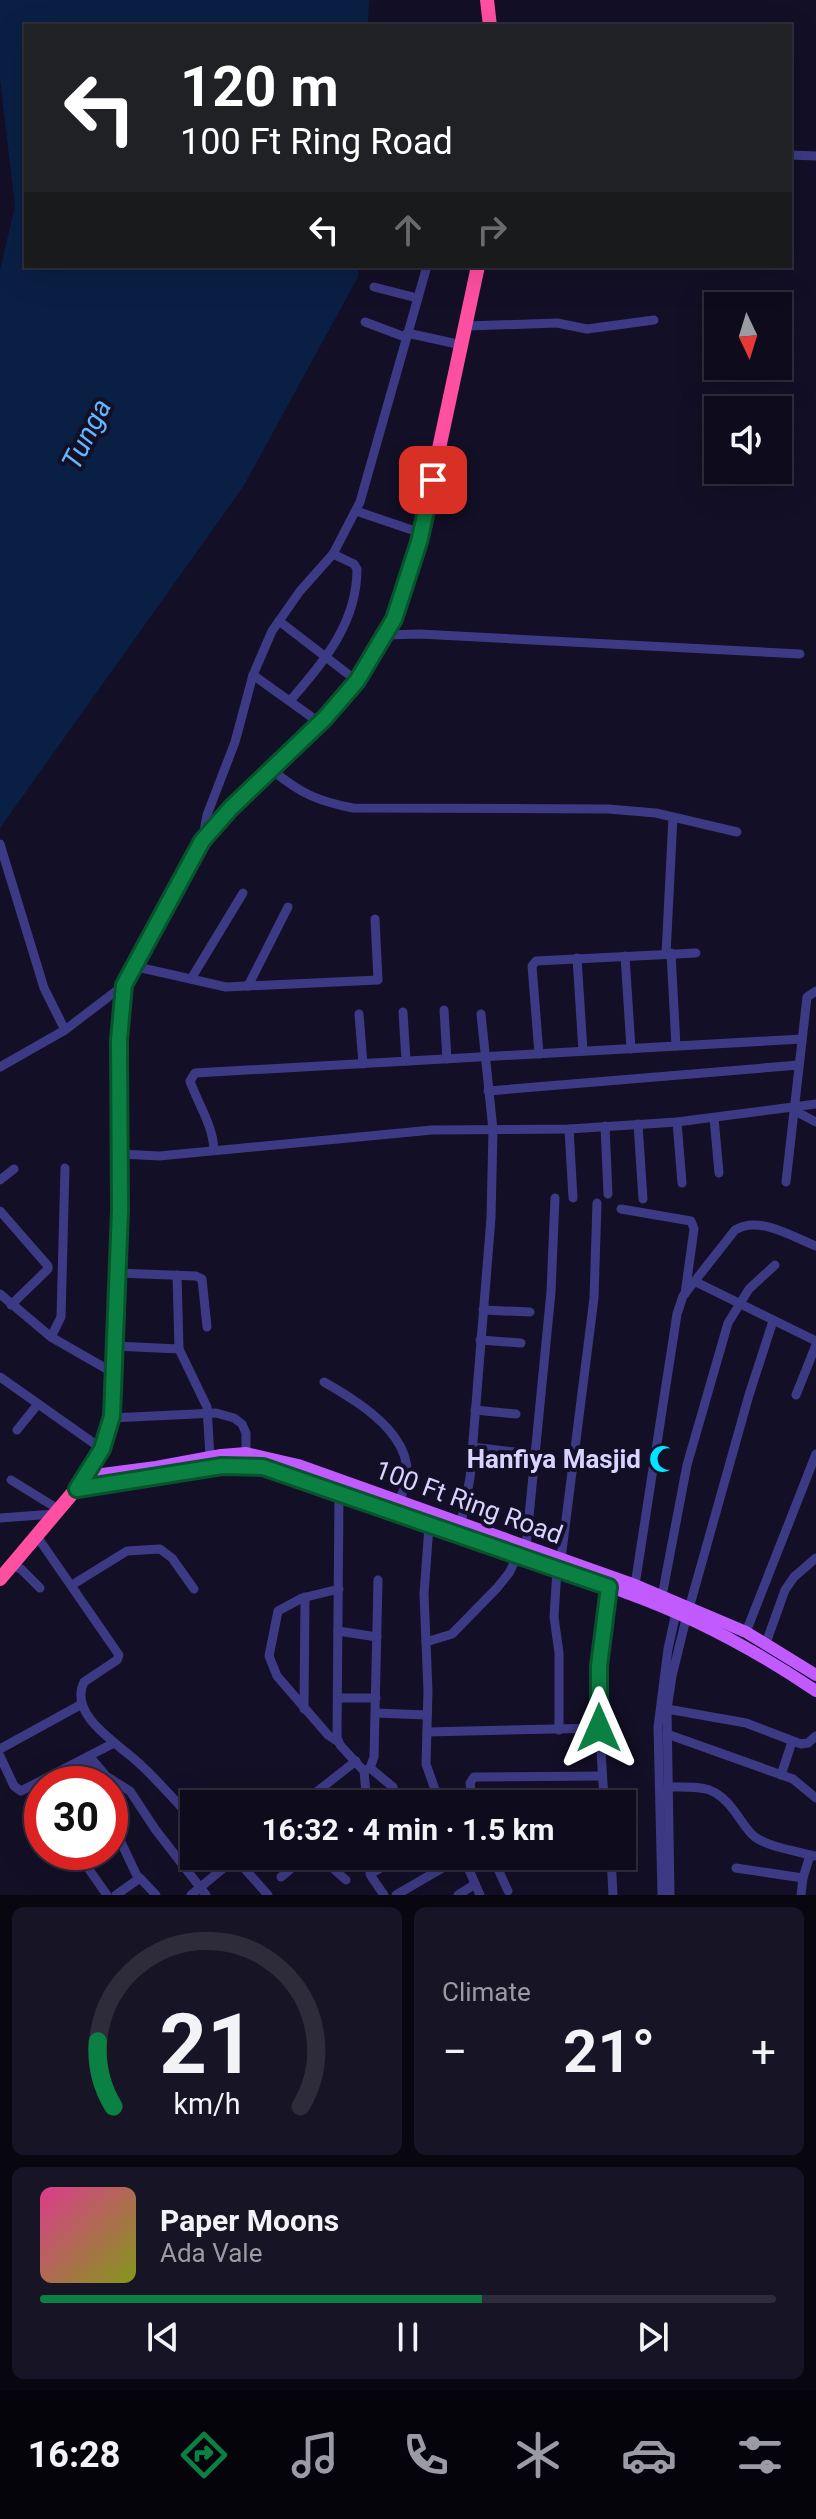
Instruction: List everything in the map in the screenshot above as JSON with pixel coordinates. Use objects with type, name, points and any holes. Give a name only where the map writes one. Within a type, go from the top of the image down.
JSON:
[{"type":"highway","points":[[487,0],[490,24]]},
{"type":"highway","points":[[0,1579],[87,1476],[102,1449],[111,1418],[121,1154],[119,1040],[124,985],[202,841],[231,808],[320,723],[357,681],[394,619],[421,533],[478,268]]},
{"type":"main road","name":"100 Ft Ring Road","points":[[87,1476],[246,1453],[298,1465],[399,1500],[461,1523],[522,1551]]},
{"type":"main road","name":"100 Ft Ring Road","points":[[77,1489],[238,1465],[277,1470],[429,1526],[522,1551],[662,1596],[816,1691]]},
{"type":"main road","name":"100 Ft Ring Road","points":[[559,1564],[609,1587],[746,1632],[816,1675]]},
{"type":"street","points":[[792,155],[816,156]]},
{"type":"street","points":[[202,841],[207,815],[235,742],[253,675],[272,631],[300,591],[333,554],[356,511],[396,382],[406,335],[426,268]]},
{"type":"street","points":[[374,287],[417,298]]},
{"type":"street","points":[[467,326],[557,323],[587,329],[654,320]]},
{"type":"street","points":[[365,322],[406,335],[462,345]]},
{"type":"street","points":[[356,511],[421,533]]},
{"type":"street","points":[[290,701],[344,631],[357,574],[354,564],[333,554]]},
{"type":"street","points":[[279,621],[357,681]]},
{"type":"street","points":[[384,635],[420,634],[800,654]]},
{"type":"street","points":[[253,675],[320,723]]},
{"type":"street","points":[[272,770],[300,793],[330,804],[353,808],[608,809],[673,817],[737,832]]},
{"type":"street","points":[[673,817],[669,954],[676,1046]]},
{"type":"street","points":[[0,844],[44,988],[65,1030]]},
{"type":"street","points":[[191,979],[243,893]]},
{"type":"street","points":[[248,986],[288,907]]},
{"type":"street","points":[[133,966],[218,986],[378,980],[375,919]]},
{"type":"street","points":[[539,1054],[533,963],[696,953]]},
{"type":"street","points":[[625,956],[631,1049]]},
{"type":"street","points":[[577,958],[583,1051]]},
{"type":"street","points":[[0,1067],[65,1030],[124,985]]},
{"type":"street","points":[[786,1182],[807,997],[816,991]]},
{"type":"street","points":[[444,1010],[447,1059]]},
{"type":"street","points":[[403,1012],[406,1061]]},
{"type":"street","points":[[359,1014],[363,1064]]},
{"type":"street","points":[[461,1523],[470,1478],[491,1218],[493,1130],[481,1014]]},
{"type":"street","points":[[214,1150],[211,1130],[190,1081],[192,1074],[802,1039]]},
{"type":"street","points":[[488,1091],[799,1065]]},
{"type":"street","points":[[121,1154],[159,1156],[432,1130],[569,1129],[677,1122],[816,1104]]},
{"type":"street","points":[[795,1109],[816,1122]]},
{"type":"street","points":[[714,1118],[719,1173]]},
{"type":"street","points":[[677,1122],[682,1183]]},
{"type":"street","points":[[638,1124],[643,1199]]},
{"type":"street","points":[[605,1126],[608,1194]]},
{"type":"street","points":[[569,1129],[573,1198]]},
{"type":"street","points":[[51,1337],[61,1317],[65,1168]]},
{"type":"street","points":[[0,1180],[14,1169]]},
{"type":"street","points":[[426,1642],[452,1634],[503,1581],[522,1551],[551,1292],[555,1198]]},
{"type":"street","points":[[559,1730],[559,1653],[554,1617],[594,1298],[597,1203]]},
{"type":"street","points":[[621,1209],[691,1221],[694,1229],[685,1294],[677,1314],[635,1585]]},
{"type":"street","points":[[0,1211],[48,1266],[11,1305]]},
{"type":"street","points":[[685,1294],[735,1230],[746,1224],[758,1224],[816,1246]]},
{"type":"street","points":[[662,1596],[687,1465],[728,1323],[749,1289],[775,1265]]},
{"type":"street","points":[[117,1273],[196,1276],[202,1279],[207,1327]]},
{"type":"street","points":[[177,1275],[179,1349],[209,1414],[210,1457]]},
{"type":"street","points":[[696,1282],[816,1343],[796,1395]]},
{"type":"street","points":[[0,1294],[51,1337],[112,1372]]},
{"type":"street","points":[[483,1310],[530,1312]]},
{"type":"street","points":[[662,1895],[658,1727],[682,1611],[773,1321]]},
{"type":"street","points":[[480,1340],[521,1343]]},
{"type":"street","points":[[114,1346],[179,1349]]},
{"type":"street","points":[[0,1377],[102,1449]]},
{"type":"street","points":[[324,1382],[368,1408],[394,1434],[406,1460],[407,1483],[399,1500]]},
{"type":"street","points":[[17,1430],[38,1404]]},
{"type":"street","points":[[475,1410],[516,1414]]},
{"type":"street","points":[[111,1418],[216,1413],[234,1418],[242,1424],[246,1433],[246,1453]]},
{"type":"street","points":[[472,1447],[515,1452]]},
{"type":"street","points":[[746,1632],[816,1454]]},
{"type":"street","points":[[11,1480],[56,1511]]},
{"type":"street","points":[[337,1741],[339,1492]]},
{"type":"street","points":[[0,1518],[56,1511]]},
{"type":"street","points":[[429,1526],[424,1594],[426,1764],[435,1790]]},
{"type":"street","points":[[36,1535],[119,1655],[117,1660],[84,1682],[80,1693],[91,1721],[141,1764],[180,1806]]},
{"type":"street","points":[[72,1585],[127,1551],[160,1549],[172,1558],[194,1589]]},
{"type":"street","points":[[766,1643],[785,1590],[794,1577],[815,1562]]},
{"type":"street","points":[[11,1565],[21,1569],[40,1588]]},
{"type":"street","points":[[367,1790],[367,1770],[374,1757],[378,1580]]},
{"type":"street","points":[[604,1790],[599,1666],[609,1587]]},
{"type":"street","points":[[339,1589],[305,1597],[278,1611],[269,1656],[277,1676],[328,1735],[394,1790]]},
{"type":"street","points":[[304,1709],[305,1597]]},
{"type":"street","points":[[670,1895],[667,1709],[682,1611]]},
{"type":"street","points":[[338,1631],[377,1637]]},
{"type":"street","points":[[338,1698],[376,1698]]},
{"type":"street","points":[[0,1749],[82,1704]]},
{"type":"street","points":[[667,1709],[746,1723],[792,1742],[808,1743],[816,1736]]},
{"type":"street","points":[[376,1713],[427,1715]]},
{"type":"street","points":[[427,1732],[599,1728]]},
{"type":"street","points":[[667,1734],[793,1779],[816,1798]]},
{"type":"street","points":[[781,1775],[792,1742]]},
{"type":"street","points":[[0,1756],[14,1786],[21,1791],[114,1743]]},
{"type":"street","points":[[87,1759],[89,1766]]},
{"type":"street","points":[[87,1759],[130,1791],[203,1891]]},
{"type":"street","points":[[319,1790],[356,1761]]},
{"type":"street","points":[[471,1790],[470,1783],[474,1777],[602,1776]]},
{"type":"street","points":[[669,1787],[701,1787],[715,1791],[760,1840],[813,1855],[803,1878],[801,1895]]},
{"type":"street","points":[[128,1857],[138,1878],[143,1879],[156,1895]]},
{"type":"street","points":[[736,1868],[803,1878]]},
{"type":"street","points":[[89,1870],[107,1895]]},
{"type":"street","points":[[191,1895],[203,1891],[222,1870]]},
{"type":"street","points":[[244,1870],[268,1895]]},
{"type":"street","points":[[281,1877],[289,1870]]},
{"type":"street","points":[[335,1870],[346,1880]]},
{"type":"street","points":[[370,1870],[383,1895]]},
{"type":"street","points":[[370,1874],[377,1870]]},
{"type":"street","points":[[396,1895],[439,1870]]},
{"type":"street","points":[[469,1870],[480,1895]]},
{"type":"street","points":[[498,1870],[508,1891]]},
{"type":"street","points":[[612,1870],[613,1895]]},
{"type":"street","points":[[116,1895],[138,1878]]},
{"type":"street","points":[[458,1895],[475,1884]]},
{"type":"water","name":"Tunga","points":[[0,0],[369,0],[368,24],[24,24],[24,268],[358,268],[358,277],[243,487],[0,828],[0,270],[15,206],[0,80]]},
{"type":"place","name":"Hanfiya Masjid","points":[[663,1459]]},
{"type":"route","points":[[433,480],[419,542],[394,619],[357,681],[325,718],[231,808],[202,841],[124,985],[119,1040],[120,1210],[112,1416],[102,1449],[77,1489],[222,1466],[263,1467],[609,1587],[599,1666],[599,1728]]}]
